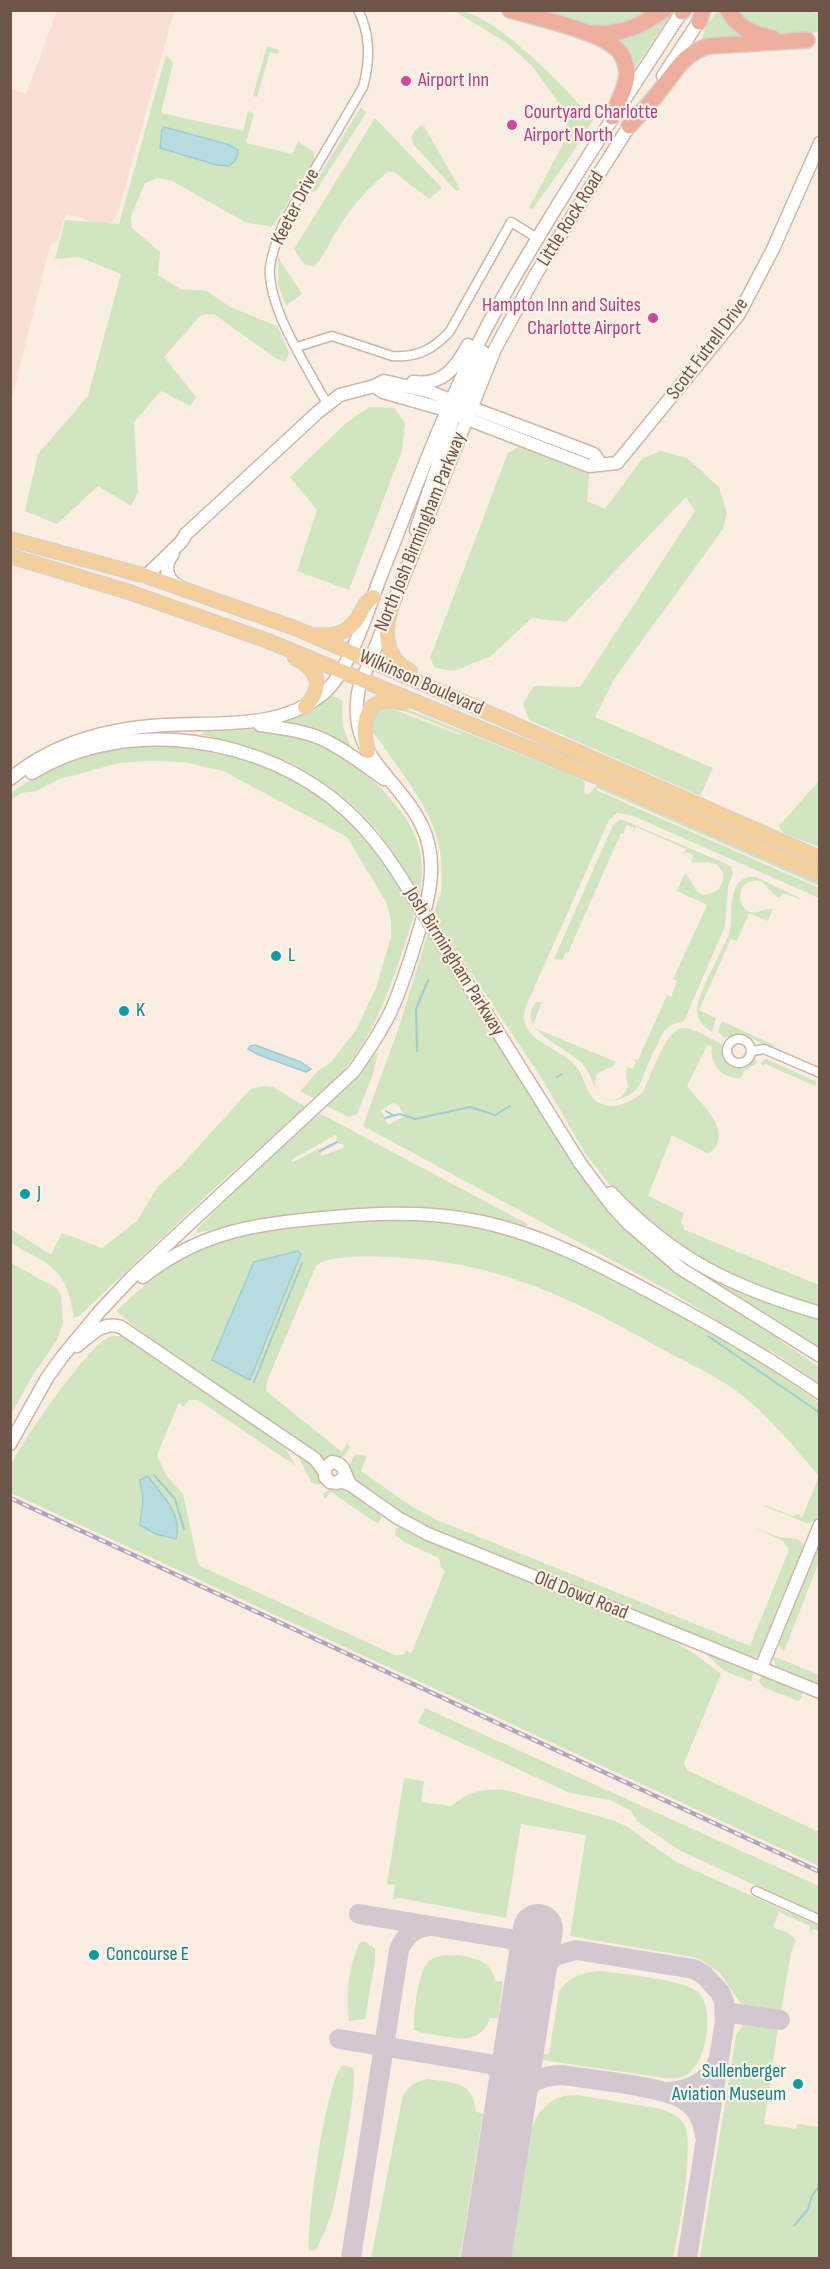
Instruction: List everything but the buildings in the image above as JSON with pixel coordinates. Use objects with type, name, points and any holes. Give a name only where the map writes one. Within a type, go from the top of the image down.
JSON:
[{"type":"highway","points":[[510,10],[584,32],[612,45],[619,51],[625,64],[626,81],[612,117]]},
{"type":"highway","points":[[584,32],[603,34],[622,31],[647,22],[664,10]]},
{"type":"highway","points":[[728,10],[740,27],[760,36],[813,39]]},
{"type":"highway","points":[[629,126],[659,93],[677,65],[695,51],[710,46],[813,39]]},
{"type":"main road","name":"Little Rock Road","points":[[459,409],[484,332],[537,238],[612,117],[683,11]]},
{"type":"main road","name":"Little Rock Road","points":[[459,409],[485,372],[501,337],[536,274],[703,14]]},
{"type":"main road","name":"Scott Futrell Drive","points":[[459,409],[590,466],[600,463],[614,464],[623,457],[732,324],[750,296],[819,143]]},
{"type":"main road","points":[[395,389],[404,381],[424,383],[445,376],[456,366],[473,337],[484,332]]},
{"type":"main road","points":[[485,372],[483,393],[486,403],[496,411],[525,424],[529,429]]},
{"type":"main road","points":[[10,548],[130,580],[138,580],[146,576],[327,404],[345,393],[374,386],[384,381],[395,389],[529,429],[594,454],[600,463]]},
{"type":"main road","name":"North Josh Birmingham Parkway","points":[[100,1311],[183,1229],[354,1071],[390,1016],[431,888],[432,867],[429,846],[422,826],[409,803],[390,783],[368,751],[359,730],[357,694],[418,539],[459,409]]},
{"type":"main road","name":"North Josh Birmingham Parkway","points":[[237,722],[280,717],[305,707],[329,688],[342,670],[459,409]]},
{"type":"main road","points":[[128,570],[140,569],[175,537],[183,539]]},
{"type":"main road","name":"Wilkinson Boulevard","points":[[10,539],[128,570],[306,633],[819,858]]},
{"type":"main road","points":[[180,587],[171,581],[166,568],[168,561],[183,539]]},
{"type":"main road","name":"Wilkinson Boulevard","points":[[10,556],[129,592],[342,670],[819,875]]},
{"type":"main road","points":[[306,633],[328,636],[345,631],[356,621],[365,605],[373,597]]},
{"type":"main road","points":[[392,605],[386,633],[387,645],[392,655],[398,664],[432,683],[439,690]]},
{"type":"main road","points":[[268,641],[275,649],[304,663],[314,672],[316,688],[305,707]]},
{"type":"main road","points":[[368,751],[366,720],[369,710],[375,704],[389,700],[431,710]]},
{"type":"main road","points":[[10,779],[66,744],[94,736],[143,727],[237,722],[281,728],[319,738],[335,746],[390,783]]},
{"type":"main road","name":"Josh Birmingham Parkway","points":[[10,785],[70,754],[122,741],[174,741],[226,748],[278,766],[310,783],[338,803],[365,828],[382,848],[558,1128],[612,1206],[659,1252],[702,1283],[819,1356]]},
{"type":"main road","points":[[793,863],[799,849]]},
{"type":"main road","points":[[558,1128],[606,1188],[630,1213],[680,1253],[736,1285],[819,1313]]},
{"type":"main road","points":[[10,1444],[47,1378],[62,1357],[100,1311],[158,1264],[204,1239],[229,1231],[255,1225],[361,1214],[440,1215],[502,1226],[570,1250],[776,1362],[819,1393]]},
{"type":"main road","name":"Old Dowd Road","points":[[62,1357],[103,1326],[111,1324],[121,1327],[305,1452],[320,1464],[324,1471],[327,1465],[336,1462],[342,1465],[345,1480],[398,1518],[428,1534],[819,1692]]},
{"type":"main road","points":[[762,1668],[819,1526]]},
{"type":"street","name":"Keeter Drive","points":[[327,404],[276,306],[270,280],[272,255],[284,222],[363,87],[369,46],[365,26],[358,10]]},
{"type":"street","points":[[297,346],[332,336],[392,356],[420,354],[440,342],[450,331],[511,222],[537,238]]},
{"type":"street","points":[[752,1051],[764,1049],[819,1073]]},
{"type":"street","points":[[756,1891],[819,1920]]},
{"type":"shaded area","points":[[57,11],[174,11],[118,213],[112,222],[106,224],[66,213],[58,240],[50,245],[11,401],[11,88],[26,94]]},
{"type":"green space","points":[[797,10],[819,13],[819,32],[775,33],[757,29],[735,11]]},
{"type":"green space","points":[[454,11],[469,13],[507,36],[548,72],[593,120],[532,210],[529,208],[565,140],[568,116],[533,67],[507,43]]},
{"type":"green space","points":[[524,11],[655,11],[603,29]]},
{"type":"green space","points":[[717,11],[720,11],[728,24],[746,38],[701,42],[706,26]]},
{"type":"green space","points":[[668,16],[668,19],[635,68],[618,38]]},
{"type":"green space","points":[[267,46],[279,50],[278,54],[270,52],[257,97],[253,96]]},
{"type":"green space","points":[[166,55],[173,63],[161,113],[243,131],[248,111],[254,114],[246,143],[292,154],[298,142],[313,151],[315,160],[272,227],[245,222],[172,181],[158,178],[145,183],[131,216],[132,228],[160,252],[158,275],[180,289],[207,291],[230,307],[277,326],[289,353],[285,362],[275,358],[214,314],[201,315],[164,357],[196,397],[190,406],[161,391],[134,422],[138,492],[131,506],[98,486],[57,524],[25,511],[38,454],[88,396],[121,274],[79,257],[55,259],[65,220],[119,224]]},
{"type":"green space","points":[[361,107],[366,113],[316,191],[309,193]]},
{"type":"green space","points":[[375,118],[442,188],[429,199],[394,172],[388,171],[350,211],[314,267],[304,264],[294,249]]},
{"type":"green space","points":[[421,125],[424,126],[460,189],[456,191],[414,145],[413,134]]},
{"type":"green space","points":[[278,257],[302,294],[286,306],[278,285]]},
{"type":"green space","points":[[369,407],[394,408],[405,423],[402,451],[349,590],[297,571],[317,510],[290,477],[345,424]]},
{"type":"green space","points":[[519,447],[589,474],[587,501],[605,509],[643,458],[661,451],[687,458],[719,487],[727,513],[723,529],[614,679],[595,717],[713,768],[700,796],[529,720],[523,703],[534,686],[580,687],[695,511],[686,497],[566,622],[532,618],[491,656],[454,671],[435,668],[430,658],[508,453]]},
{"type":"green space","points":[[331,695],[342,700],[343,726],[352,750],[287,724],[288,720],[307,713]]},
{"type":"green space","points":[[397,705],[582,779],[585,783],[584,793],[588,795],[597,785],[819,882],[819,886],[597,788],[596,790],[819,888],[819,898],[631,815],[617,813],[609,820],[526,1006],[524,1017],[526,1026],[532,1034],[575,1065],[593,1098],[608,1106],[624,1104],[642,1093],[664,1045],[676,1030],[688,1028],[722,1044],[722,1058],[731,1067],[743,1068],[756,1059],[757,1063],[744,1071],[741,1078],[734,1078],[723,1073],[715,1065],[712,1046],[707,1045],[687,1086],[714,1119],[719,1137],[716,1146],[708,1154],[672,1135],[648,1196],[684,1213],[681,1222],[685,1230],[819,1285],[819,1308],[730,1277],[673,1244],[617,1194],[585,1153],[542,1079],[435,918],[435,908],[441,892],[441,859],[433,826],[409,782],[370,730],[369,723],[378,712],[390,708],[461,734],[395,707]]},
{"type":"green space","points":[[263,729],[308,737],[339,753],[371,778],[398,808],[416,838],[422,865],[420,892],[378,831],[356,808],[331,788],[294,765],[266,753],[200,734]]},
{"type":"green space","points":[[170,745],[201,749],[261,765],[314,792],[339,810],[361,831],[386,862],[413,907],[415,912],[389,989],[367,1037],[336,1080],[315,1099],[300,1091],[317,1072],[331,1062],[356,1030],[376,988],[391,937],[391,921],[386,902],[347,837],[223,771],[184,762],[119,763],[60,779],[36,791],[21,793],[11,800],[11,793],[30,780],[67,761],[105,751]]},
{"type":"green space","points":[[819,781],[819,847],[783,833],[779,826]]},
{"type":"green space","points":[[621,819],[727,864],[733,873],[728,887],[725,926],[684,1021],[671,1025],[664,1031],[640,1084],[632,1093],[610,1101],[604,1099],[602,1096],[612,1100],[624,1094],[628,1086],[627,1067],[633,1069],[636,1062],[633,1059],[638,1060],[667,995],[671,997],[677,981],[673,979],[707,905],[677,891],[685,873],[697,891],[704,895],[715,891],[723,878],[723,873],[715,864],[691,862],[693,855],[686,852],[683,855],[686,849],[636,827],[633,833],[634,828],[627,825],[623,834],[621,833],[568,953],[566,952],[562,960],[554,959],[613,825]]},
{"type":"green space","points":[[748,877],[756,877],[800,899],[783,893],[779,898],[765,884],[757,880],[743,886],[740,900],[747,911],[773,909],[768,921],[749,913],[737,941],[731,939],[699,1010],[716,1018],[712,1032],[697,1014],[698,1003],[729,934],[733,893],[736,886]]},
{"type":"green space","points":[[428,933],[568,1156],[616,1218],[643,1246],[674,1270],[778,1337],[819,1367],[819,1383],[770,1350],[768,1352],[673,1293],[363,1126],[400,1024]],"holes":[[[393,1103],[398,1105],[405,1116],[388,1125],[381,1110]]]},
{"type":"green space","points":[[536,1002],[542,1002],[533,1024],[531,1013]]},
{"type":"green space","points":[[722,1021],[776,1046],[784,1045],[771,1047],[740,1034],[724,1038],[718,1031]]},
{"type":"green space","points":[[536,1028],[616,1062],[613,1066],[598,1073],[595,1082],[596,1089],[585,1067],[578,1059],[546,1038],[537,1030]]},
{"type":"green space","points":[[378,1053],[373,1074],[357,1114],[348,1117],[327,1106],[363,1070],[375,1054]]},
{"type":"green space","points":[[767,1059],[817,1082],[815,1086],[761,1064]]},
{"type":"green space","points":[[262,1086],[273,1087],[306,1107],[219,1184],[78,1317],[74,1317],[71,1300],[61,1278],[46,1263],[11,1243],[11,1229],[51,1255],[62,1233],[102,1248],[137,1221],[158,1186],[180,1167],[251,1089]]},
{"type":"green space","points":[[319,1113],[526,1223],[527,1227],[463,1213],[410,1207],[385,1207],[265,1218],[197,1233],[197,1229]],"holes":[[[335,1135],[336,1139],[339,1144],[343,1144],[344,1148],[324,1155],[321,1155],[318,1149],[293,1162],[291,1160]]]},
{"type":"green space","points":[[404,1220],[475,1228],[543,1248],[627,1287],[746,1353],[819,1403],[819,1476],[769,1419],[734,1389],[594,1313],[561,1297],[495,1273],[422,1259],[375,1257],[337,1258],[316,1266],[267,1381],[266,1391],[342,1452],[347,1443],[350,1448],[347,1453],[335,1459],[314,1454],[159,1346],[116,1311],[175,1263],[210,1245],[251,1234],[279,1230]]},
{"type":"green space","points":[[11,1263],[56,1288],[61,1296],[63,1323],[57,1340],[31,1378],[11,1415]]},
{"type":"green space","points":[[719,1282],[819,1317],[819,1348],[782,1323],[718,1286]]},
{"type":"green space","points":[[122,1336],[135,1340],[283,1444],[296,1466],[198,1400],[189,1400],[183,1407],[179,1403],[157,1455],[166,1475],[183,1494],[200,1566],[395,1655],[403,1655],[407,1650],[411,1654],[445,1571],[441,1567],[439,1558],[404,1542],[395,1535],[396,1528],[402,1526],[652,1629],[692,1652],[721,1674],[684,1763],[687,1770],[819,1832],[819,1866],[11,1493],[11,1466],[40,1418],[86,1357],[99,1344],[109,1337]]},
{"type":"green space","points":[[355,1454],[367,1456],[361,1471],[408,1504],[437,1520],[750,1646],[789,1550],[783,1541],[755,1528],[779,1537],[797,1539],[805,1548],[762,1654],[758,1657],[747,1658],[419,1526],[352,1478],[348,1468]]},
{"type":"green space","points":[[298,1457],[307,1460],[315,1467],[324,1485],[312,1483]]},
{"type":"green space","points":[[819,1476],[819,1512],[814,1521],[807,1523],[764,1506],[793,1516],[798,1514],[802,1518]]},
{"type":"green space","points":[[332,1488],[345,1488],[379,1511],[382,1517],[378,1524],[331,1492],[325,1499],[323,1493]]},
{"type":"green space","points":[[819,1538],[819,1562],[784,1651],[779,1647],[779,1641]]},
{"type":"green space","points":[[701,1650],[749,1669],[753,1674],[752,1680],[725,1671]]},
{"type":"green space","points":[[773,1656],[819,1675],[819,1687],[776,1668]]},
{"type":"green space","points":[[763,1675],[801,1691],[802,1698],[798,1701],[763,1687],[759,1681]]},
{"type":"green space","points":[[425,1708],[819,1886],[819,1915],[679,1850],[637,1821],[631,1811],[610,1800],[570,1793],[418,1723]]},
{"type":"green space","points":[[404,1778],[424,1781],[421,1802],[451,1806],[463,1797],[477,1792],[506,1790],[612,1820],[626,1826],[676,1862],[819,1926],[819,1931],[813,1929],[810,1934],[810,1926],[779,1912],[773,1927],[788,1933],[796,1940],[791,1953],[781,2011],[741,2004],[720,1973],[698,1958],[570,1936],[586,1835],[521,1824],[506,1918],[400,1898],[393,1899],[395,1885],[387,1884]]},
{"type":"green space","points":[[360,1942],[366,1942],[375,1949],[375,1961],[365,2019],[349,2021],[349,1981]]},
{"type":"green space","points":[[447,1955],[477,1959],[489,1967],[495,1981],[503,1982],[498,2019],[490,2018],[486,2027],[475,2036],[454,2038],[414,2030],[417,1994],[425,1966],[433,1959]]},
{"type":"green space","points":[[599,1971],[666,1980],[690,1987],[698,1992],[706,2009],[707,2033],[701,2056],[690,2072],[681,2077],[667,2078],[542,2060],[543,2054],[549,2054],[559,1992],[576,1976]]},
{"type":"green space","points":[[749,2023],[778,2028],[764,2124],[796,2129],[797,2124],[819,2127],[819,2258],[700,2258],[736,2035],[743,2025]]},
{"type":"green space","points":[[343,2065],[353,2068],[354,2078],[342,2164],[329,2219],[316,2250],[309,2251],[318,2153],[330,2096]]},
{"type":"green space","points":[[427,2079],[460,2085],[471,2094],[476,2112],[483,2113],[460,2258],[371,2258],[403,2095],[413,2084]]},
{"type":"green space","points":[[576,2095],[661,2109],[674,2115],[684,2124],[688,2150],[687,2169],[673,2258],[511,2258],[531,2130],[542,2109],[553,2100]]},
{"type":"water","points":[[164,127],[227,144],[238,150],[237,157],[229,166],[217,165],[160,148]]},
{"type":"water","points":[[255,1045],[301,1062],[311,1069],[306,1072],[248,1049]]},
{"type":"water","points":[[298,1251],[301,1254],[250,1380],[212,1360],[254,1262]]},
{"type":"water","points":[[148,1476],[174,1513],[176,1539],[156,1534],[140,1525],[143,1500],[140,1480]]},
{"type":"waterway","points":[[417,1051],[416,1009],[428,980]]},
{"type":"waterway","points":[[557,1077],[562,1074]]},
{"type":"waterway","points":[[385,1118],[400,1114],[415,1119],[470,1107],[495,1115],[510,1106]]},
{"type":"waterway","points":[[386,1111],[393,1115]]},
{"type":"waterway","points":[[320,1151],[337,1142]]},
{"type":"waterway","points":[[254,1382],[302,1263]]},
{"type":"waterway","points":[[708,1336],[820,1413]]},
{"type":"waterway","points":[[154,1475],[175,1499],[184,1529]]},
{"type":"waterway","points":[[794,2226],[808,2209],[812,2196],[820,2185]]},
{"type":"taxiway","points":[[359,1914],[510,1939],[517,1943],[525,1953],[529,1972],[528,1986]]},
{"type":"taxiway","points":[[351,2258],[399,1950],[411,1933],[419,1928],[430,1926]]},
{"type":"taxiway","points":[[526,2007],[531,1981],[537,1971],[555,1956],[576,1950],[694,1969],[704,1975],[720,1992],[724,2002],[725,2021],[687,2258]]},
{"type":"taxiway","points":[[725,2012],[780,2020]]},
{"type":"taxiway","points":[[339,2039],[490,2064],[505,2078],[508,2090],[507,2111]]},
{"type":"taxiway","points":[[667,2092],[683,2090],[704,2080],[718,2061]]},
{"type":"taxiway","points":[[509,2116],[516,2099],[528,2086],[543,2078],[563,2075],[627,2084],[676,2096],[690,2104],[697,2112],[705,2136]]},
{"type":"runway","points":[[486,2258],[538,1929]]},
{"type":"railway","points":[[10,1498],[820,1872]]},
{"type":"place","name":"Airport Inn","points":[[406,81]]},
{"type":"place","name":"Courtyard Charlotte Airport North","points":[[512,125]]},
{"type":"place","name":"Hampton Inn and Suites Charlotte Airport","points":[[653,318]]},
{"type":"place","name":"L","points":[[276,956]]},
{"type":"place","name":"K","points":[[124,1011]]},
{"type":"place","name":"J","points":[[25,1194]]},
{"type":"place","name":"Concourse E","points":[[94,1955]]},
{"type":"place","name":"Sullenberger Aviation Museum","points":[[798,2084]]}]
